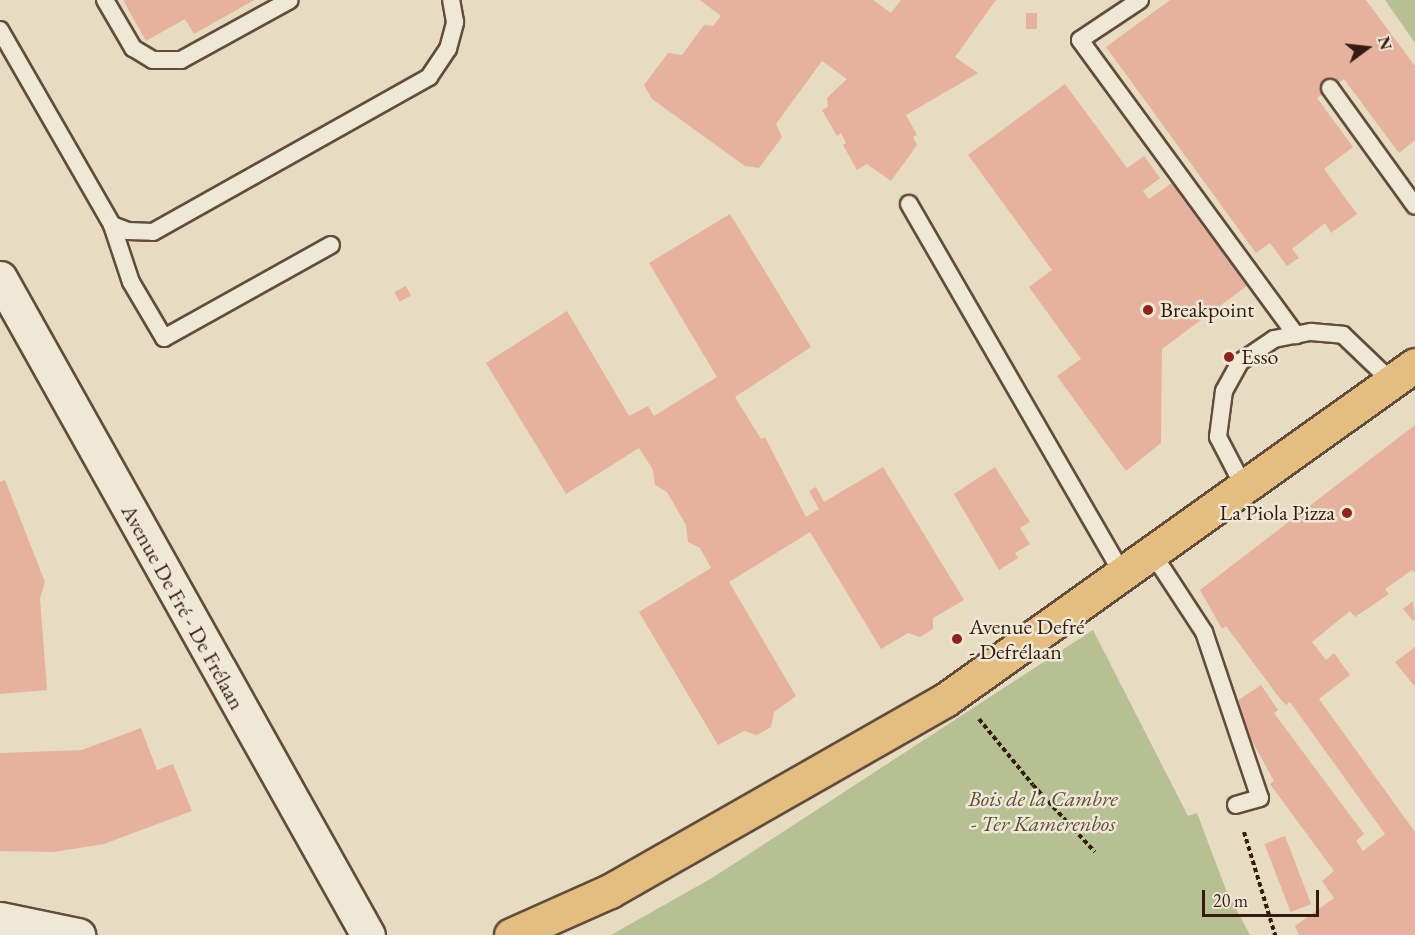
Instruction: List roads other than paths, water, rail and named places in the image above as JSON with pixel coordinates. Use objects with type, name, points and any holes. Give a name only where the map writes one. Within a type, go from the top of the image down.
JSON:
[{"type":"main road","name":"Avenue De Fré - De Frélaan","points":[[0,278],[368,935]]},
{"type":"main road","points":[[511,935],[610,891],[959,690],[1245,489],[1404,373]]},
{"type":"main road","points":[[0,919],[78,935]]},
{"type":"lane","points":[[105,0],[133,48],[153,60],[182,60],[290,0]]},
{"type":"lane","points":[[112,225],[128,231],[153,232],[413,88],[429,77],[448,49],[455,22],[451,0]]},
{"type":"lane","points":[[1140,0],[1080,40],[1296,335]]},
{"type":"lane","points":[[0,30],[112,225],[131,282],[164,338],[331,245]]},
{"type":"lane","points":[[1330,88],[1415,206]]},
{"type":"lane","points":[[909,204],[1123,575]]},
{"type":"lane","points":[[1245,489],[1218,437],[1224,391],[1240,362],[1274,339],[1311,332],[1343,335],[1404,373]]},
{"type":"lane","points":[[1153,554],[1204,632],[1260,798],[1236,805]]},
{"type":"place","name":"Breakpoint","points":[[1148,310]]},
{"type":"place","name":"Esso","points":[[1229,357]]},
{"type":"place","name":"La Piola Pizza","points":[[1347,513]]},
{"type":"place","name":"Avenue Defré - Defrélaan","points":[[957,639]]},
{"type":"park label","name":"Bois de la Cambre - Ter Kamerenbos","points":[[1043,810]]}]
